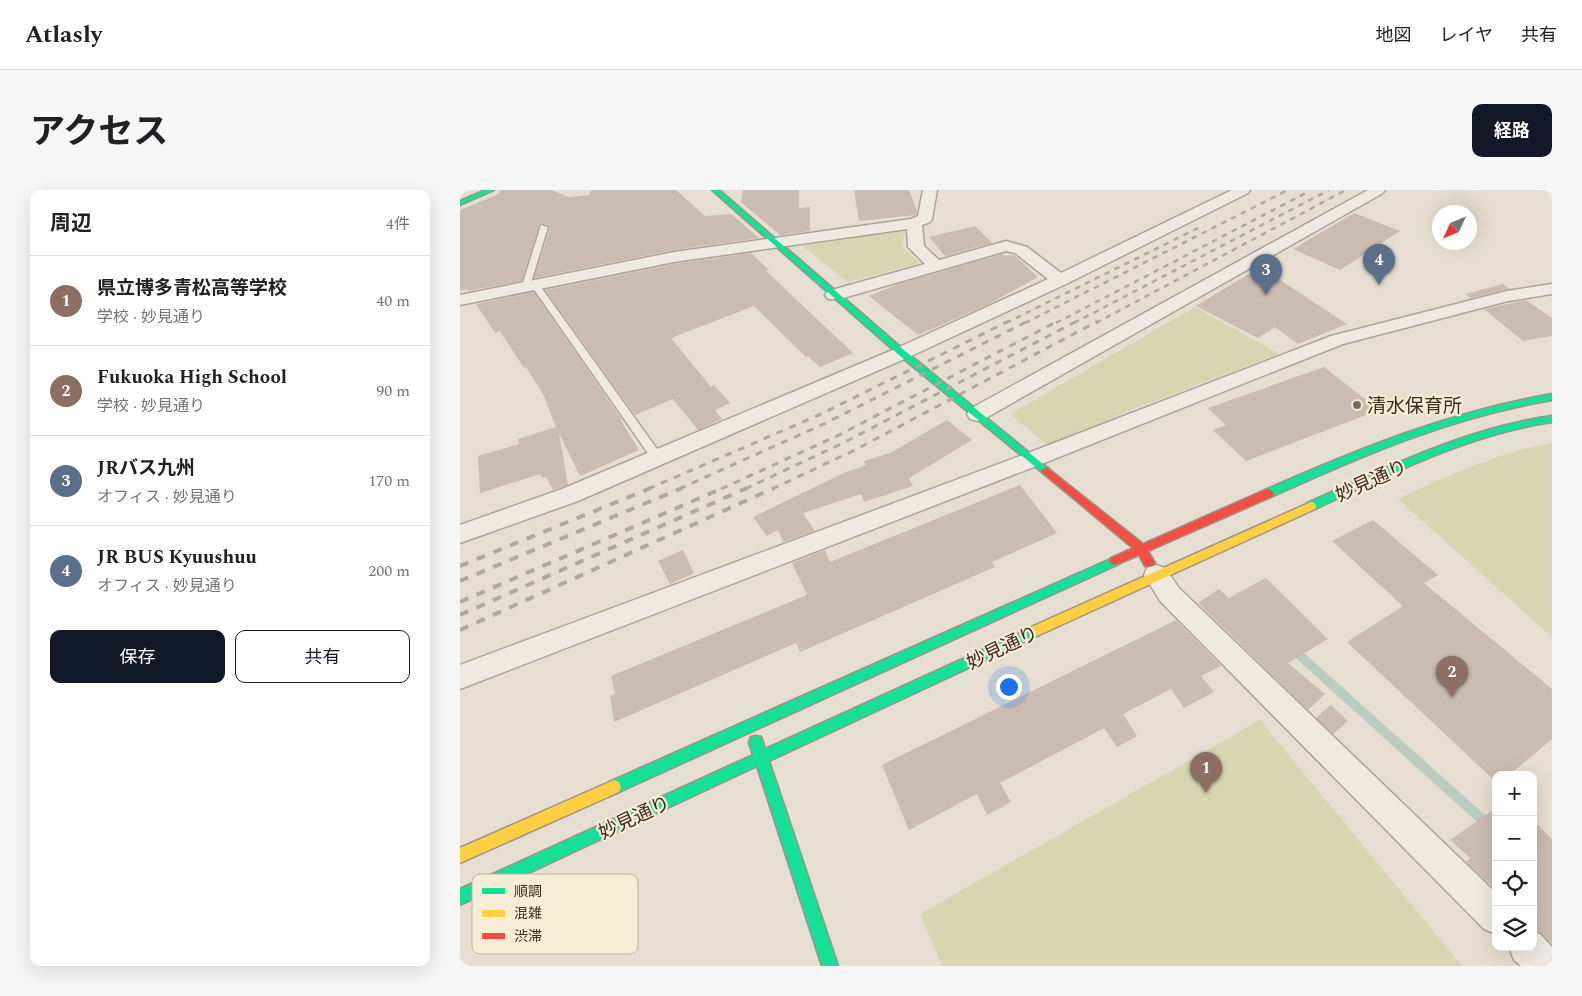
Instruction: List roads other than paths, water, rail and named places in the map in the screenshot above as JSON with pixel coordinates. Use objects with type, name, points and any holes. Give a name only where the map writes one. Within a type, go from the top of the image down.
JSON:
[{"type":"main road","points":[[460,203],[491,190]]},
{"type":"main road","points":[[715,190],[902,353],[1142,549],[1156,575]]},
{"type":"main road","name":"妙見通り","points":[[460,856],[1142,549],[1407,434],[1491,408],[1552,397]]},
{"type":"main road","name":"妙見通り","points":[[510,874],[1156,575],[1433,452],[1512,426],[1552,419]]},
{"type":"main road","points":[[750,726],[830,966]]},
{"type":"main road","name":"妙見通り","points":[[460,897],[472,891]]},
{"type":"street","points":[[460,300],[674,257],[914,223],[925,219],[930,190]]},
{"type":"street","points":[[460,534],[570,495],[658,459],[902,353],[1060,280],[1243,190]]},
{"type":"street","points":[[977,414],[1378,190]]},
{"type":"street","points":[[914,223],[916,247],[936,266]]},
{"type":"street","points":[[834,294],[1006,246],[1021,250],[1060,280]]},
{"type":"street","points":[[460,677],[1031,460],[1337,340],[1507,296],[1552,288]]},
{"type":"street","points":[[1156,575],[1170,596],[1492,913]]},
{"type":"street","points":[[1531,951],[1546,966]]},
{"type":"lane","points":[[544,227],[530,286],[658,459]]},
{"type":"railway","points":[[1025,323],[1288,190]]},
{"type":"railway","points":[[1074,323],[1329,190]]},
{"type":"railway","points":[[1096,323],[1346,190]]},
{"type":"railway","points":[[1056,323],[1306,193]]},
{"type":"railway","points":[[1006,323],[1198,228]]},
{"type":"railway","points":[[648,489],[819,415],[1009,321]]},
{"type":"railway","points":[[679,489],[826,423],[1028,321]]},
{"type":"railway","points":[[721,489],[839,435],[1058,321]]},
{"type":"railway","points":[[745,489],[843,443],[1077,321]]},
{"type":"railway","points":[[772,489],[855,450],[1098,321]]},
{"type":"railway","points":[[460,566],[651,488]]},
{"type":"railway","points":[[460,581],[682,488]]},
{"type":"railway","points":[[460,602],[723,488]]},
{"type":"railway","points":[[460,615],[747,488]]},
{"type":"railway","points":[[460,630],[774,488]]},
{"type":"place","name":"JR BUS Kyuushuu","points":[[1379,285]]},
{"type":"place","name":"JRバス九州","points":[[1266,295]]},
{"type":"place","name":"清水保育所","points":[[1357,405]]},
{"type":"place","name":"Fukuoka High School","points":[[1452,697]]},
{"type":"place","name":"県立博多青松高等学校","points":[[1206,793]]}]
